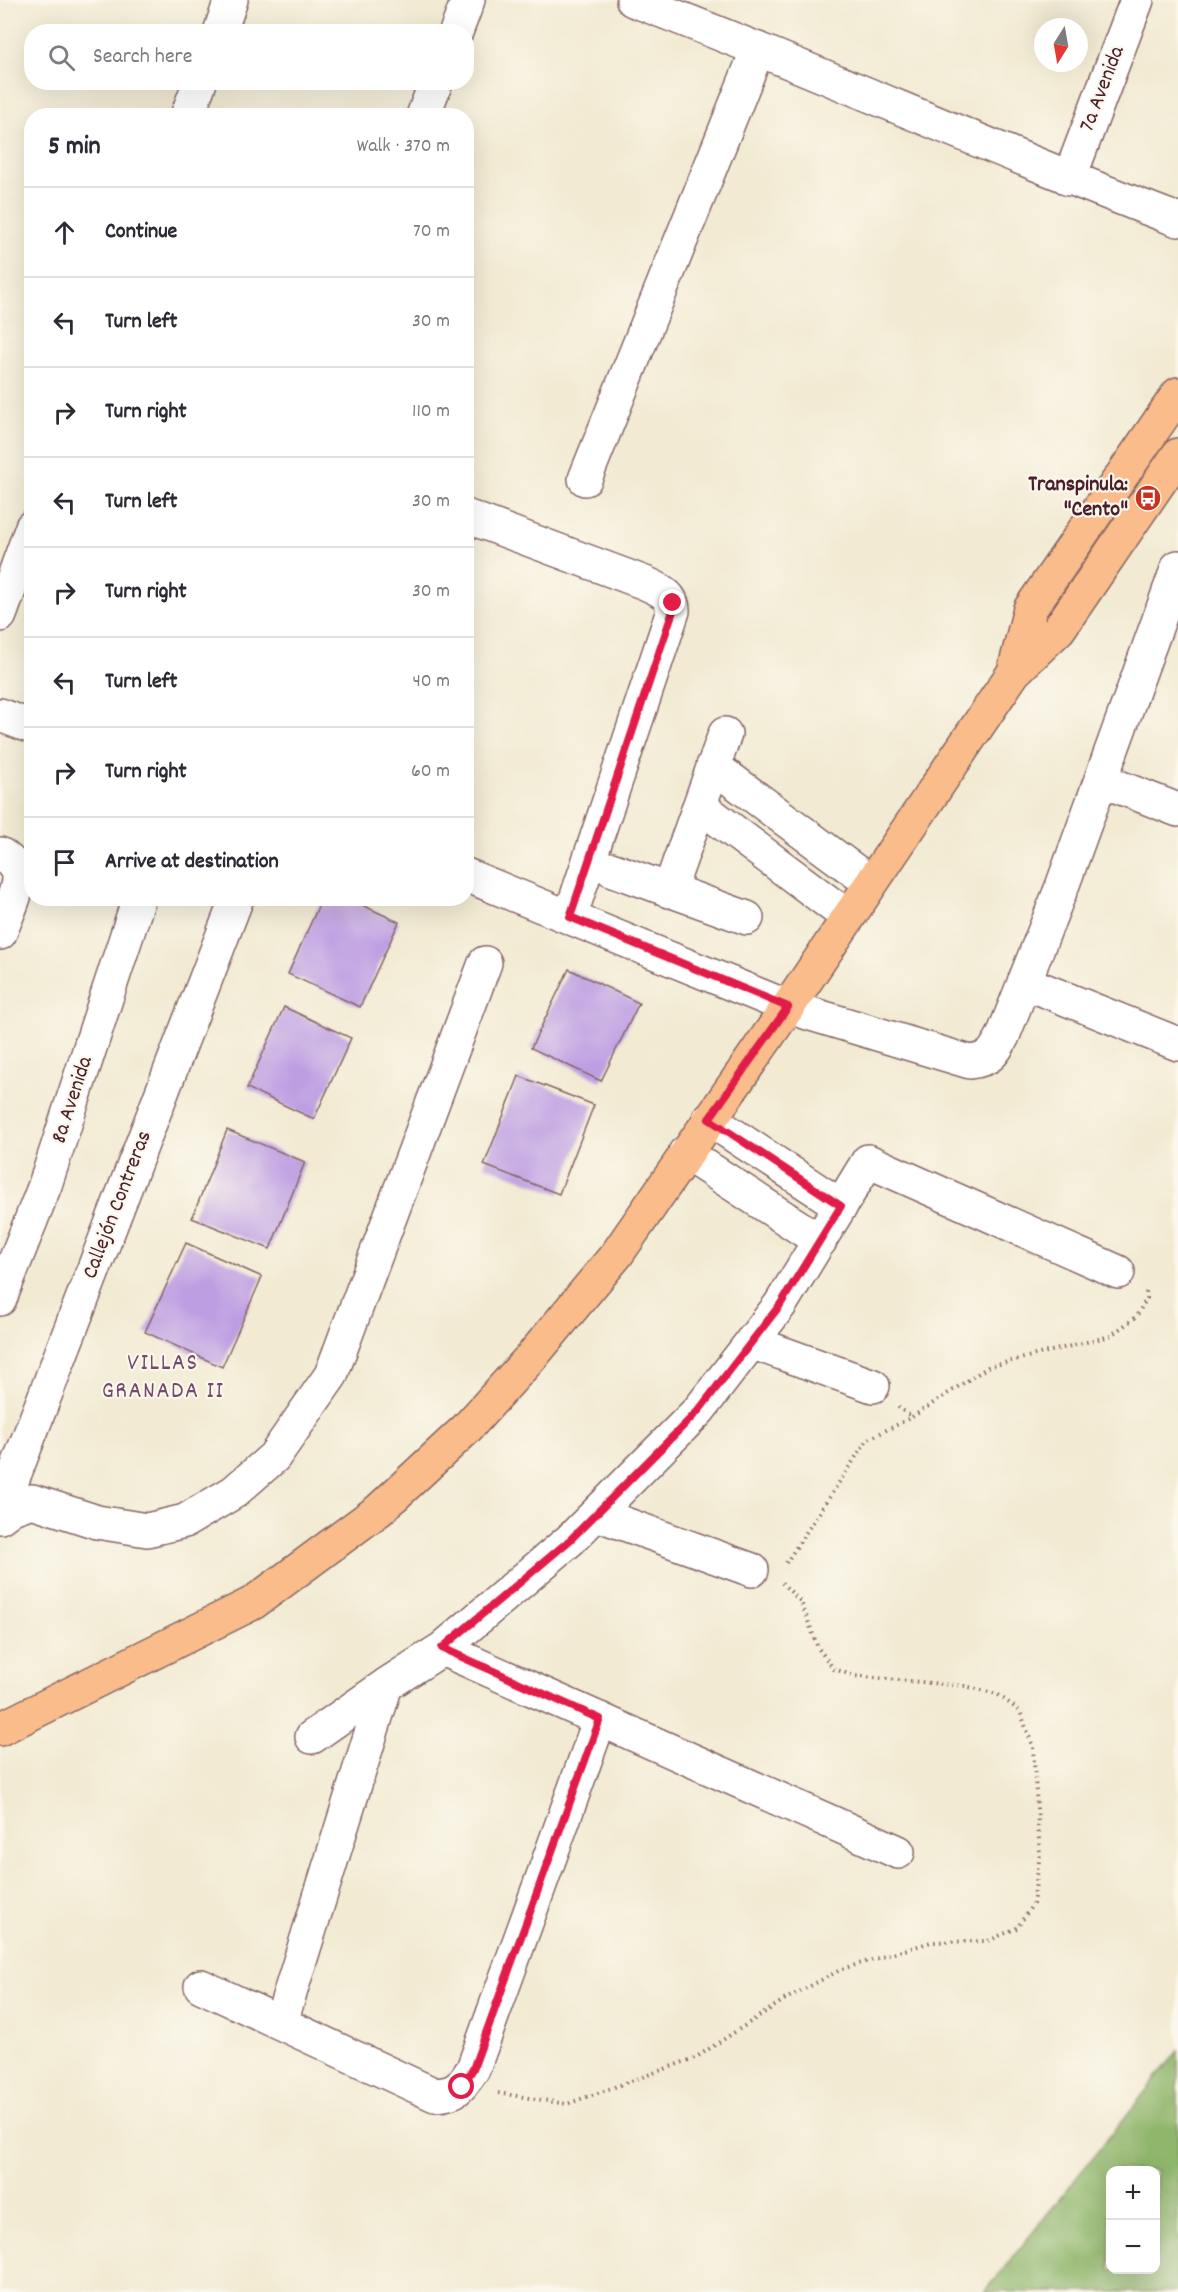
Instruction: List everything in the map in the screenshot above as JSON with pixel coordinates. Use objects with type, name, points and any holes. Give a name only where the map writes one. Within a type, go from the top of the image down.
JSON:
[{"type":"main road","points":[[1014,672],[1030,609],[1178,394]]},
{"type":"main road","points":[[0,1729],[253,1603],[379,1510],[466,1429],[533,1355],[617,1254],[788,1007],[1014,672],[1059,629],[1178,455]]},
{"type":"street","points":[[223,24],[231,0]]},
{"type":"street","points":[[459,24],[468,0]]},
{"type":"street","points":[[633,0],[758,49],[1069,179],[1178,220]]},
{"type":"street","name":"7a Avenida","points":[[1069,179],[1137,0]]},
{"type":"street","points":[[585,480],[758,49]]},
{"type":"street","points":[[190,108],[197,90]]},
{"type":"street","points":[[426,108],[433,90]]},
{"type":"street","points":[[474,519],[645,583],[668,596],[673,603],[670,622],[570,917]]},
{"type":"street","points":[[0,615],[24,549]]},
{"type":"street","points":[[474,878],[788,1007],[970,1062],[985,1060],[1003,1036],[1101,780],[1178,567]]},
{"type":"street","points":[[0,715],[24,724]]},
{"type":"street","points":[[669,891],[725,734]]},
{"type":"street","points":[[713,766],[871,883]]},
{"type":"street","points":[[1101,780],[1178,810]]},
{"type":"street","points":[[700,806],[848,917]]},
{"type":"street","points":[[0,855],[11,861],[18,874],[17,884],[0,933]]},
{"type":"street","points":[[610,869],[747,918]]},
{"type":"street","name":"8a Avenida","points":[[0,1299],[45,1185],[136,906]]},
{"type":"street","name":"Callejón Contreras","points":[[0,1512],[234,906]]},
{"type":"street","points":[[0,1517],[12,1508],[32,1501],[97,1522],[147,1530],[185,1521],[234,1492],[274,1457],[331,1375],[485,963]]},
{"type":"street","points":[[1024,982],[1178,1044]]},
{"type":"street","points":[[709,1119],[841,1206]]},
{"type":"street","points":[[685,1153],[819,1241]]},
{"type":"street","points":[[312,1737],[442,1648],[570,1540],[699,1410],[780,1305],[868,1161],[1118,1272]]},
{"type":"street","points":[[751,1342],[873,1386]]},
{"type":"street","points":[[597,1514],[770,1572]]},
{"type":"street","points":[[442,1648],[898,1852]]},
{"type":"street","points":[[281,2022],[386,1685]]},
{"type":"street","points":[[201,1986],[435,2095],[449,2094],[462,2087],[473,2069],[600,1719]]},
{"type":"path","points":[[462,2087],[567,2104],[695,2058],[784,2000],[842,1970],[931,1942],[988,1941],[1017,1928],[1033,1904],[1040,1854],[1033,1747],[1020,1711],[998,1694],[965,1686],[854,1677],[834,1669],[818,1648],[801,1602],[770,1572],[867,1440],[912,1417],[988,1367],[1110,1336],[1136,1317],[1147,1298],[1145,1283],[1118,1272]]},
{"type":"green space","points":[[1178,2051],[1178,2292],[985,2292]]},
{"type":"building","points":[[318,906],[364,906],[399,922],[360,1007],[288,974]]},
{"type":"building","points":[[569,969],[639,1003],[601,1081],[531,1048]]},
{"type":"building","points":[[284,1007],[351,1038],[314,1119],[247,1088]]},
{"type":"building","points":[[519,1076],[594,1105],[559,1194],[484,1165]]},
{"type":"building","points":[[227,1130],[305,1162],[270,1249],[192,1218]]},
{"type":"building","points":[[186,1243],[262,1277],[222,1367],[145,1332]]},
{"type":"place","name":"Transpinula: \"Cento\"","points":[[1148,498]]},
{"type":"district","name":"VILLAS GRANADA II","points":[[163,1378]]},
{"type":"route","points":[[462,2087],[473,2069],[600,1719],[442,1648],[570,1540],[699,1410],[780,1305],[841,1206],[709,1119],[788,1007],[570,917],[673,611],[673,603]]}]
